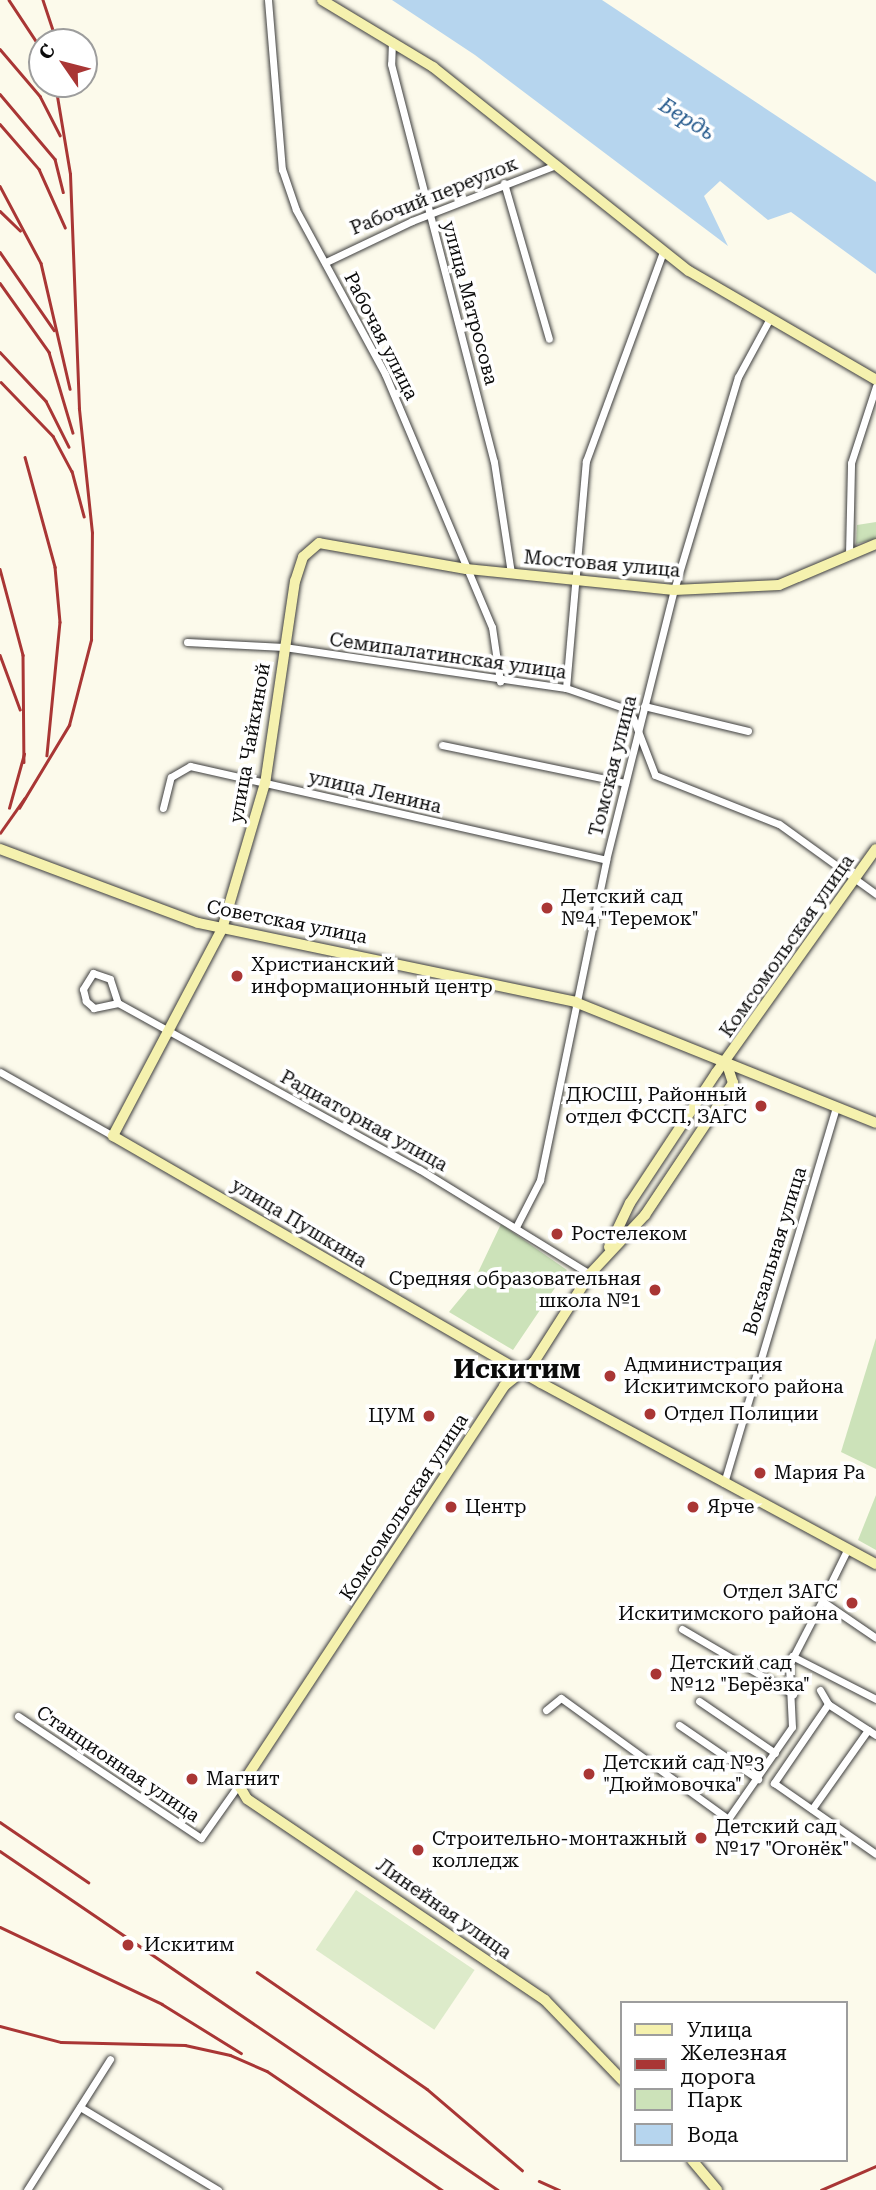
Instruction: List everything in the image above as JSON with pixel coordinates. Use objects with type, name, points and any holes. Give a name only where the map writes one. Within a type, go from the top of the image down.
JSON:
[{"type":"main road","points":[[322,0],[392,41],[556,165],[663,252],[769,320],[876,380]]},
{"type":"main road","name":"Мостовая улица","points":[[319,543],[466,569],[674,590],[779,585],[876,544]]},
{"type":"main road","name":"улица Чайкиной","points":[[113,1136],[222,929],[265,783],[284,647],[303,557],[319,543]]},
{"type":"main road","name":"Комсомольская улица","points":[[603,1259],[631,1203],[876,849]]},
{"type":"main road","name":"Советская улица","points":[[5,851],[222,929],[575,1002],[835,1110],[876,1123]]},
{"type":"main road","name":"Комсомольская улица","points":[[242,1780],[504,1386],[522,1372],[590,1274],[645,1215],[733,1083],[727,1064]]},
{"type":"main road","name":"улица Пушкина","points":[[113,1136],[522,1372],[876,1564]]},
{"type":"main road","name":"Линейная улица","points":[[242,1780],[247,1799],[571,2020],[620,2078]]},
{"type":"main road","points":[[694,2162],[718,2190]]},
{"type":"street","name":"Рабочая улица","points":[[268,0],[282,169],[326,262],[385,374],[492,627],[500,681]]},
{"type":"street","name":"улица Матросова","points":[[392,41],[391,64],[494,462],[511,573]]},
{"type":"street","name":"Рабочий переулок","points":[[326,262],[430,214],[556,165]]},
{"type":"street","points":[[504,183],[550,339]]},
{"type":"street","points":[[566,688],[586,461],[663,252]]},
{"type":"street","name":"Томская улица","points":[[516,1227],[540,1180],[606,860],[674,590],[737,377],[769,320]]},
{"type":"street","points":[[849,554],[851,463],[876,386]]},
{"type":"street","name":"Семипалатинская улица","points":[[187,642],[284,647],[500,681],[566,688],[621,707],[638,735],[655,775],[779,824],[876,894]]},
{"type":"street","points":[[644,706],[748,731]]},
{"type":"street","points":[[442,745],[625,783]]},
{"type":"street","name":"улица Ленина","points":[[163,808],[170,776],[190,766],[606,860]]},
{"type":"street","name":"Радиаторная улица","points":[[118,1003],[110,979],[93,973],[83,989],[86,1001],[94,1007],[118,1003],[169,1030],[516,1227],[590,1274]]},
{"type":"street","name":"улица Пушкина","points":[[0,1072],[113,1136]]},
{"type":"street","name":"Вокзальная улица","points":[[724,1482],[835,1110]]},
{"type":"street","points":[[546,1710],[561,1698],[728,1819],[792,1727],[792,1656],[848,1548]]},
{"type":"street","points":[[822,1601],[876,1638]]},
{"type":"street","points":[[682,1629],[793,1695]]},
{"type":"street","points":[[792,1656],[876,1699]]},
{"type":"street","points":[[820,1690],[828,1704],[876,1735]]},
{"type":"street","points":[[699,1701],[775,1753]]},
{"type":"street","points":[[828,1704],[774,1783],[876,1854]]},
{"type":"street","name":"Станционная улица","points":[[18,1716],[201,1838],[242,1780]]},
{"type":"street","points":[[679,1725],[758,1779]]},
{"type":"street","points":[[812,1809],[868,1730]]},
{"type":"street","points":[[27,2190],[110,2059]]},
{"type":"street","points":[[80,2107],[218,2190]]},
{"type":"green space","points":[[876,522],[876,539],[856,544],[857,525]]},
{"type":"green space","points":[[501,1224],[567,1270],[513,1350],[449,1312],[473,1283]]},
{"type":"green space","points":[[876,1338],[876,1469],[841,1452]]},
{"type":"green space","points":[[876,1495],[876,1550],[858,1540]]},
{"type":"green space","points":[[356,1890],[475,1970],[434,2030],[316,1950]]},
{"type":"water","name":"Бердь","points":[[392,0],[602,0],[876,182],[876,274],[791,212],[768,220],[720,181],[704,196],[728,246],[475,55]]},
{"type":"railway","points":[[9,0],[28,29]]},
{"type":"railway","points":[[43,0],[52,28]]},
{"type":"railway","points":[[0,49],[40,96],[60,135]]},
{"type":"railway","points":[[0,94],[55,159],[63,192]]},
{"type":"railway","points":[[19,808],[69,725],[91,640],[92,533],[79,409],[70,174],[57,98]]},
{"type":"railway","points":[[0,124],[39,169],[65,227]]},
{"type":"railway","points":[[0,186],[41,263],[70,389]]},
{"type":"railway","points":[[0,211],[20,230]]},
{"type":"railway","points":[[0,252],[54,330]]},
{"type":"railway","points":[[0,283],[49,352],[73,433]]},
{"type":"railway","points":[[0,352],[46,401],[69,447]]},
{"type":"railway","points":[[1,382],[53,436],[72,471],[84,516]]},
{"type":"railway","points":[[25,457],[55,567],[60,622],[47,755]]},
{"type":"railway","points":[[0,569],[23,655],[24,762]]},
{"type":"railway","points":[[0,655],[20,709]]},
{"type":"railway","points":[[9,808],[24,754]]},
{"type":"railway","points":[[0,833],[24,799]]},
{"type":"railway","points":[[0,1822],[88,1882]]},
{"type":"railway","points":[[0,1851],[498,2190]]},
{"type":"railway","points":[[0,1927],[162,2004],[241,2053]]},
{"type":"railway","points":[[257,1972],[427,2089],[522,2170]]},
{"type":"railway","points":[[0,2026],[61,2042],[185,2045],[230,2055],[267,2071],[442,2190]]},
{"type":"railway","points":[[821,2190],[876,2166]]},
{"type":"railway","points":[[539,2181],[559,2190]]},
{"type":"place","name":"Детский сад №4 \"Теремок\"","points":[[547,908]]},
{"type":"place","name":"Христианский информационный центр","points":[[237,976]]},
{"type":"place","name":"ДЮСШ, Районный отдел ФССП, ЗАГС","points":[[761,1106]]},
{"type":"place","name":"Ростелеком","points":[[557,1234]]},
{"type":"place","name":"Средняя образовательная школа №1","points":[[655,1290]]},
{"type":"place","name":"Администрация Искитимского района","points":[[610,1376]]},
{"type":"place","name":"Отдел Полиции","points":[[650,1414]]},
{"type":"place","name":"ЦУМ","points":[[429,1416]]},
{"type":"place","name":"Мария Ра","points":[[760,1473]]},
{"type":"place","name":"Центр","points":[[451,1507]]},
{"type":"place","name":"Ярче","points":[[693,1507]]},
{"type":"place","name":"Отдел ЗАГС Искитимского района","points":[[852,1603]]},
{"type":"place","name":"Детский сад №12 \"Берёзка\"","points":[[656,1674]]},
{"type":"place","name":"Детский сад №3 \"Дюймовочка\"","points":[[589,1774]]},
{"type":"place","name":"Магнит","points":[[192,1779]]},
{"type":"place","name":"Детский сад №17 \"Огонёк\"","points":[[701,1838]]},
{"type":"place","name":"Строительно-монтажный колледж","points":[[418,1850]]},
{"type":"place","name":"Искитим","points":[[128,1945]]},
{"type":"district","name":"Искитим","points":[[517,1370]]}]
